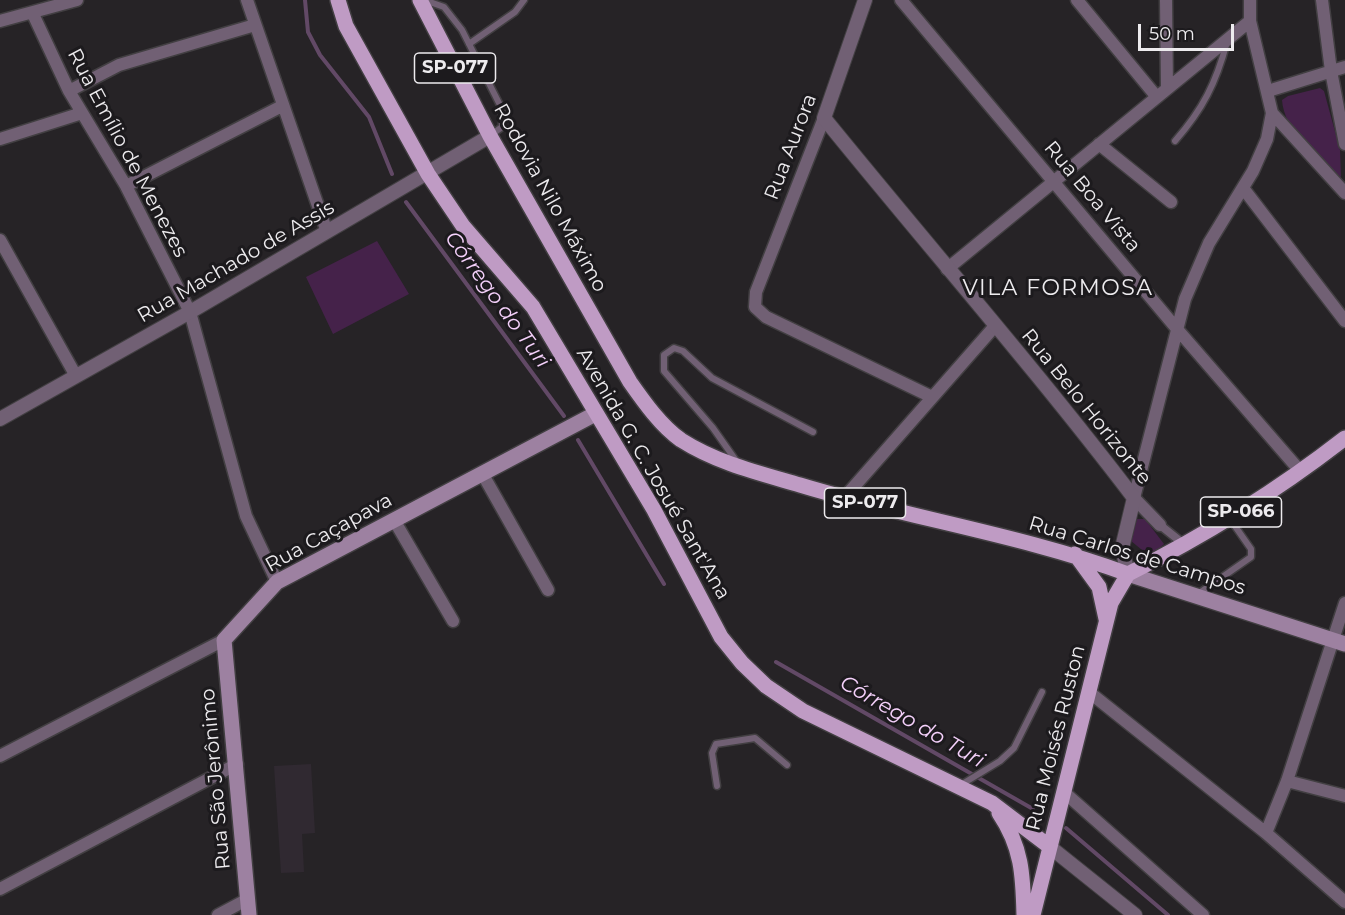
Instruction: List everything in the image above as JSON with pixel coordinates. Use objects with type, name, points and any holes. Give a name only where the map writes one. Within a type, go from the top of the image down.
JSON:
[{"type":"main road","name":"Avenida G. C. Josué Sant'Ana","points":[[338,0],[346,26],[428,174],[463,226],[533,307],[654,510],[721,637],[742,663],[766,686],[804,711],[992,803],[1050,847]]},
{"type":"main road","name":"Rodovia Nilo Máximo","points":[[422,0],[490,135],[630,382]]},
{"type":"main road","name":"Rua Carlos de Campos","points":[[630,382],[656,416],[679,438],[707,455],[844,498],[1075,554],[1128,574],[1340,643]]},
{"type":"main road","name":"Rua Caçapava","points":[[224,640],[277,582],[596,414]]},
{"type":"main road","name":"SP-066","points":[[1128,574],[1230,519],[1301,472],[1345,438]]},
{"type":"main road","points":[[1075,554],[1099,587],[1106,622]]},
{"type":"main road","name":"Rua Moisés Ruston","points":[[1033,915],[1111,603],[1128,574]]},
{"type":"main road","name":"Rua São Jerônimo","points":[[224,640],[249,915]]},
{"type":"main road","points":[[992,803],[1014,835],[1023,872],[1024,915]]},
{"type":"street","points":[[0,21],[33,14],[77,0]]},
{"type":"street","points":[[248,0],[282,106],[327,232]]},
{"type":"street","name":"Rua Aurora","points":[[865,0],[824,117],[756,292],[755,307],[766,317],[932,397]]},
{"type":"street","name":"Rua Boa Vista","points":[[901,0],[1177,329],[1301,472]]},
{"type":"street","points":[[1077,0],[1156,96]]},
{"type":"street","points":[[1166,0],[1167,87]]},
{"type":"street","points":[[1128,574],[1122,548],[1177,329],[1201,260],[1262,153],[1272,113],[1250,21],[1250,0]]},
{"type":"street","points":[[1322,0],[1331,71],[1345,144]]},
{"type":"street","name":"Rua Emílio de Menezes","points":[[33,14],[69,91],[126,186],[190,312],[246,516],[277,582]]},
{"type":"street","points":[[947,269],[1250,21]]},
{"type":"street","points":[[69,91],[119,65],[255,25]]},
{"type":"street","points":[[1268,91],[1345,67]]},
{"type":"street","points":[[126,186],[282,106]]},
{"type":"street","points":[[0,139],[82,113]]},
{"type":"street","points":[[1272,113],[1345,193]]},
{"type":"street","name":"Rua Belo Horizonte","points":[[824,117],[947,269],[1077,423],[1134,498],[1160,525]]},
{"type":"street","name":"Rua Machado de Assis","points":[[0,419],[190,312],[428,174],[490,135]]},
{"type":"street","points":[[1099,144],[1171,202]]},
{"type":"street","points":[[1243,188],[1345,321]]},
{"type":"street","points":[[0,240],[76,376]]},
{"type":"street","points":[[844,498],[995,326]]},
{"type":"street","points":[[482,473],[548,590]]},
{"type":"street","points":[[394,520],[453,621]]},
{"type":"street","points":[[1160,525],[1185,545]]},
{"type":"street","points":[[1266,833],[1340,643],[1345,603]]},
{"type":"street","name":"Rua Caçapava","points":[[0,756],[224,640]]},
{"type":"street","points":[[1089,692],[1266,833],[1345,902]]},
{"type":"street","points":[[0,889],[237,764]]},
{"type":"street","points":[[1287,781],[1308,789],[1345,796]]},
{"type":"street","points":[[1065,793],[1203,915]]},
{"type":"street","points":[[1050,847],[1135,915]]},
{"type":"street","points":[[218,915],[248,899]]},
{"type":"lane","points":[[422,0],[444,7],[469,44],[502,109],[502,127],[490,135]]},
{"type":"lane","points":[[469,44],[515,12],[524,0]]},
{"type":"lane","points":[[1175,141],[1198,114],[1218,75],[1228,38]]},
{"type":"lane","points":[[741,467],[713,428],[664,371],[664,355],[669,350],[674,348],[683,351],[712,378],[813,432]]},
{"type":"lane","points":[[1195,596],[1251,557],[1251,549],[1230,519]]},
{"type":"lane","points":[[959,787],[1014,748],[1042,692]]},
{"type":"lane","points":[[717,786],[712,753],[716,744],[754,738],[787,765]]},
{"type":"shaded area","points":[[1320,88],[1324,91],[1340,150],[1341,177],[1303,144],[1284,111],[1282,100],[1288,96]]},
{"type":"shaded area","points":[[377,241],[409,294],[333,334],[306,277]]},
{"type":"shaded area","points":[[1137,519],[1145,519],[1164,544],[1156,552],[1147,554],[1131,541]]},
{"type":"shaded area","points":[[311,764],[315,833],[302,834],[304,872],[281,873],[274,766]]},
{"type":"waterway","name":"Córrego do Turi","points":[[305,0],[308,32],[320,55],[369,117],[392,174]]},
{"type":"waterway","name":"Córrego do Turi","points":[[406,202],[564,416]]},
{"type":"waterway","name":"Córrego do Turi","points":[[578,440],[664,584]]},
{"type":"waterway","name":"Córrego do Turi","points":[[776,662],[1033,809]]},
{"type":"waterway","name":"Córrego do Turi","points":[[1066,828],[1168,915]]},
{"type":"district","name":"VILA FORMOSA","points":[[1058,289]]}]
